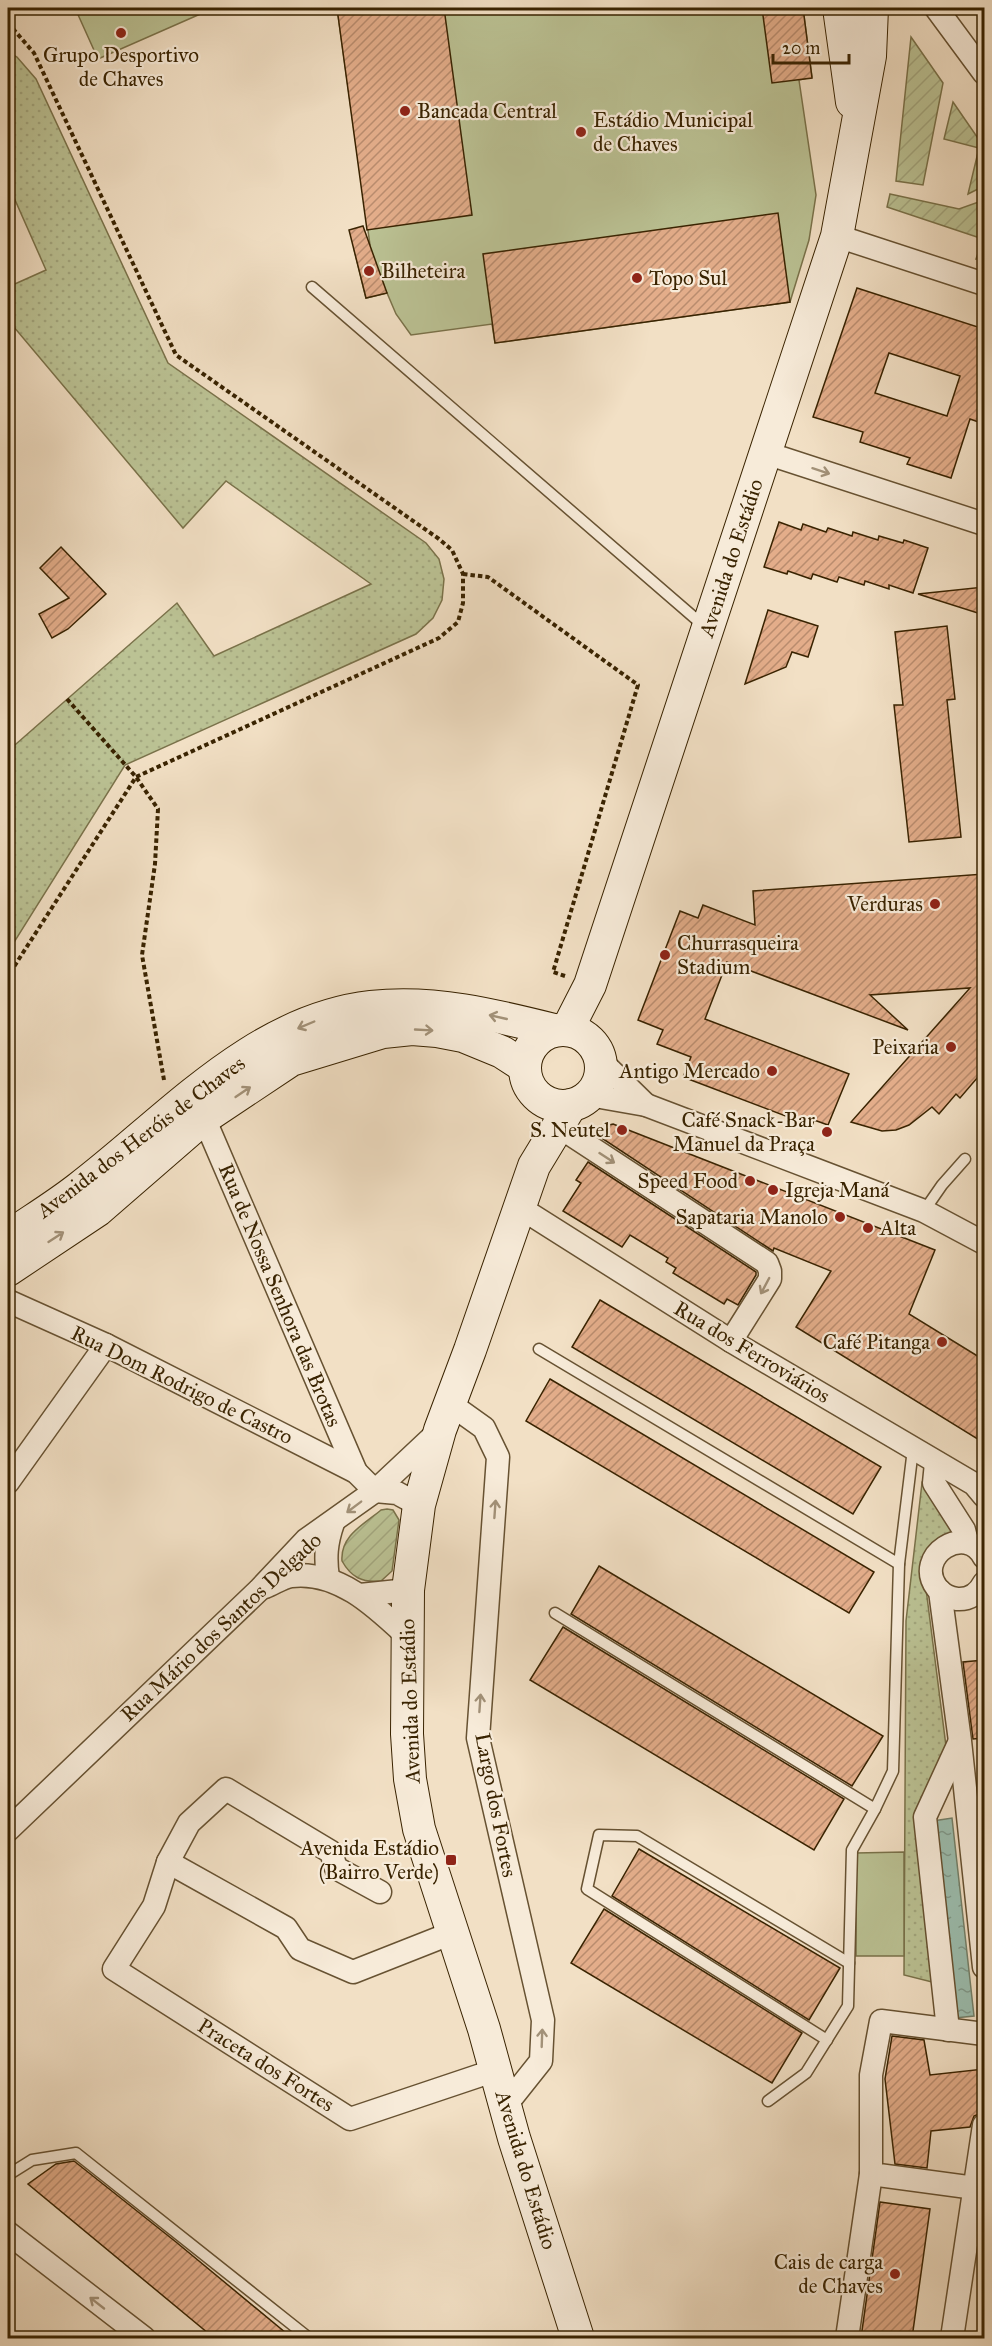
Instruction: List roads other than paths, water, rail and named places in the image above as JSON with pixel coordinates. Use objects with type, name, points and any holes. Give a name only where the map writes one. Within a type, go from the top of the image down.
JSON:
[{"type":"street","name":"Avenida do Estádio","points":[[839,8],[856,127]]},
{"type":"street","name":"Avenida do Estádio","points":[[578,1040],[590,985],[837,236],[870,56],[872,8]]},
{"type":"street","points":[[936,8],[984,73]]},
{"type":"street","points":[[837,236],[984,284]]},
{"type":"street","points":[[766,453],[984,524]]},
{"type":"street","name":"Avenida dos Heróis de Chaves","points":[[8,1237],[79,1189],[185,1098],[231,1065],[270,1041],[309,1023],[343,1011],[370,1007],[428,1006],[494,1016],[578,1040]]},
{"type":"street","name":"Avenida dos Heróis de Chaves","points":[[8,1270],[98,1210],[204,1118],[291,1060],[383,1032],[412,1029],[463,1036],[502,1052],[525,1067]]},
{"type":"street","points":[[646,1105],[573,1109],[559,1106],[538,1097],[526,1078],[527,1055],[533,1044],[543,1035],[578,1040],[646,1105],[924,1211],[984,1244]]},
{"type":"street","points":[[573,1109],[599,1080],[578,1040]]},
{"type":"street","name":"Avenida do Estádio","points":[[534,1166],[538,1097]]},
{"type":"street","name":"Avenida do Estádio","points":[[573,1109],[534,1166],[470,1350],[444,1417],[419,1505],[408,1590],[407,1734],[411,1787],[422,1838],[496,2070],[514,2138],[579,2338]]},
{"type":"street","points":[[573,1109],[767,1263],[770,1280],[731,1341]]},
{"type":"street","name":"Rua de Nossa Senhora das Brotas","points":[[204,1118],[356,1472]]},
{"type":"street","name":"Rua dos Ferroviários","points":[[519,1207],[731,1341],[974,1484],[984,1496]]},
{"type":"street","name":"Rua Dom Rodrigo de Castro","points":[[8,1301],[106,1345],[356,1472]]},
{"type":"street","points":[[8,1482],[106,1345]]},
{"type":"street","name":"Rua Mário dos Santos Delgado","points":[[8,1830],[259,1590],[306,1540],[375,1491],[444,1417]]},
{"type":"street","name":"Largo dos Fortes","points":[[444,1417],[484,1428],[498,1457],[478,1738],[543,2020],[541,2061],[506,2105]]},
{"type":"street","points":[[936,1463],[934,1483],[964,1530],[967,1542]]},
{"type":"street","points":[[356,1472],[375,1491],[397,1493],[419,1505]]},
{"type":"street","points":[[328,1578],[325,1557],[333,1523]]},
{"type":"street","points":[[984,1557],[975,1546],[957,1541],[940,1549],[931,1566],[934,1584],[940,1592],[960,1741],[984,1966]]},
{"type":"street","points":[[259,1590],[291,1576],[328,1578],[360,1595],[407,1636]]},
{"type":"street","points":[[940,1592],[957,1599],[967,1598],[975,1594],[984,1583]]},
{"type":"street","points":[[360,1595],[408,1590]]},
{"type":"street","points":[[948,2030],[925,1817],[960,1741]]},
{"type":"street","points":[[380,1892],[336,1868],[331,1852],[226,1789],[189,1823],[168,1862],[286,1928],[300,1950],[353,1972],[452,1933]]},
{"type":"street","name":"Praceta dos Fortes","points":[[168,1862],[154,1906],[114,1969],[350,2119],[496,2070]]},
{"type":"street","points":[[847,2338],[870,2174],[871,2075],[881,2021],[984,2034]]},
{"type":"street","points":[[952,2338],[984,2125]]},
{"type":"street","points":[[870,2174],[975,2188]]},
{"type":"street","points":[[8,2233],[144,2338]]},
{"type":"lane","points":[[312,287],[708,629]]},
{"type":"lane","points":[[924,1211],[942,1185],[965,1159]]},
{"type":"lane","points":[[538,1349],[899,1564]]},
{"type":"lane","points":[[768,2101],[806,2073],[848,2006],[852,1850],[875,1809],[892,1771],[899,1564],[913,1449]]},
{"type":"lane","points":[[555,1613],[875,1809]]},
{"type":"lane","points":[[827,2040],[587,1889],[599,1835],[637,1836],[849,1963]]},
{"type":"lane","points":[[8,2175],[32,2160],[76,2152],[309,2338]]},
{"type":"water","points":[[952,1818],[974,2016],[955,2018],[933,1821]]},
{"type":"place","name":"Grupo Desportivo de Chaves","points":[[121,33]]},
{"type":"place","name":"Bancada Central","points":[[405,111]]},
{"type":"place","name":"Estádio Municipal de Chaves","points":[[581,132]]},
{"type":"place","name":"Bilheteira","points":[[369,271]]},
{"type":"place","name":"Topo Sul","points":[[637,278]]},
{"type":"place","name":"Verduras","points":[[935,904]]},
{"type":"place","name":"Churrasqueira Stadium","points":[[665,955]]},
{"type":"place","name":"Peixaria","points":[[951,1047]]},
{"type":"place","name":"Antigo Mercado","points":[[772,1071]]},
{"type":"place","name":"S. Neutel","points":[[622,1130]]},
{"type":"place","name":"Café Snack-Bar Manuel da Praça","points":[[827,1132]]},
{"type":"place","name":"Speed Food","points":[[750,1181]]},
{"type":"place","name":"Igreja Maná","points":[[773,1190]]},
{"type":"place","name":"Sapataria Manolo","points":[[840,1217]]},
{"type":"place","name":"Alta","points":[[868,1228]]},
{"type":"place","name":"Café Pitanga","points":[[942,1342]]},
{"type":"place","name":"Avenida Estádio (Bairro Verde)","points":[[451,1860]]},
{"type":"place","name":"Cais de carga de Chaves","points":[[895,2274]]}]
